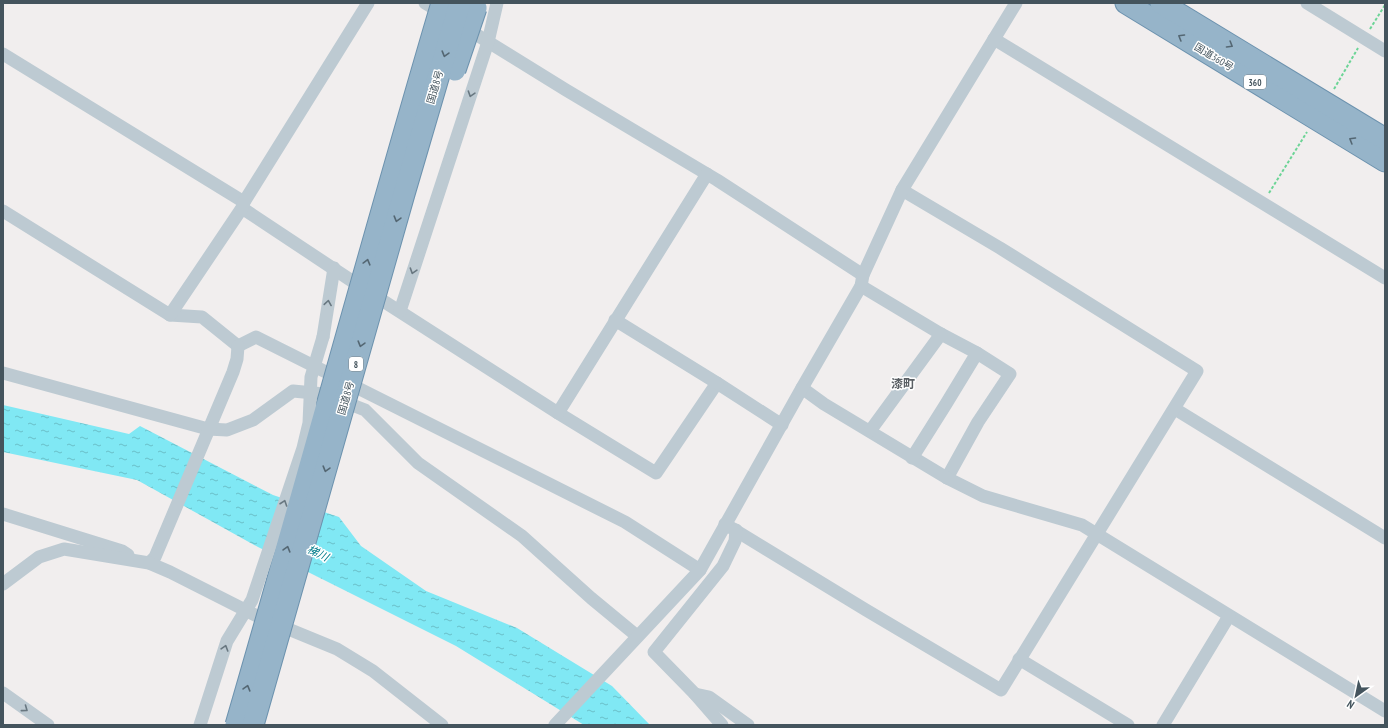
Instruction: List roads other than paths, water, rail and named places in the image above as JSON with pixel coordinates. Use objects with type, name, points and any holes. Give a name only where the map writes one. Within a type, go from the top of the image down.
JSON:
[{"type":"highway","points":[[395,193],[407,88],[428,3]]},
{"type":"highway","name":"国道8号","points":[[253,725],[321,431],[395,193],[442,3]]},
{"type":"highway","name":"国道360号","points":[[1126,3],[1385,160]]},
{"type":"highway","name":"国道360号","points":[[1161,3],[1385,139]]},
{"type":"highway","points":[[395,193],[424,162],[471,4]]},
{"type":"highway","points":[[222,725],[252,621],[286,581]]},
{"type":"highway","points":[[266,725],[274,690],[286,581]]},
{"type":"highway","name":"国道8号","points":[[236,725],[286,581]]},
{"type":"street","points":[[170,314],[243,205],[368,3]]},
{"type":"street","points":[[425,3],[706,174],[942,334],[977,353],[1010,374],[978,422],[947,478]]},
{"type":"street","points":[[400,311],[488,42],[497,3]]},
{"type":"street","points":[[555,725],[700,570],[730,527],[782,425],[862,280],[902,190],[1016,3]]},
{"type":"street","points":[[1307,3],[1385,51]]},
{"type":"street","points":[[994,39],[1385,278]]},
{"type":"street","points":[[3,54],[243,205],[334,268],[400,311],[558,413],[656,473],[717,383]]},
{"type":"street","points":[[558,413],[706,174]]},
{"type":"street","points":[[730,527],[1000,690],[1098,534],[1197,371],[1000,248],[902,190]]},
{"type":"street","points":[[3,211],[170,314],[202,317],[238,346]]},
{"type":"street","points":[[200,725],[227,641],[252,600],[303,448],[309,423],[311,377],[323,337],[334,268]]},
{"type":"street","points":[[615,320],[782,425]]},
{"type":"street","points":[[870,431],[942,334]]},
{"type":"street","points":[[238,346],[256,336],[625,522],[700,570]]},
{"type":"street","points":[[147,560],[233,372],[237,358],[238,346]]},
{"type":"street","points":[[912,458],[977,353]]},
{"type":"street","points":[[3,373],[207,431],[227,430],[253,420],[294,391],[324,394],[365,410],[418,463],[522,536],[634,639]]},
{"type":"street","points":[[802,388],[824,404],[912,458],[983,496],[1082,525],[1385,711]]},
{"type":"street","points":[[1175,409],[1385,538]]},
{"type":"street","points":[[3,514],[147,560],[259,617],[337,649],[372,671],[442,725]]},
{"type":"street","points":[[722,725],[695,694],[654,652],[723,566],[735,541],[730,527]]},
{"type":"street","points":[[3,584],[39,558],[64,549],[147,560]]},
{"type":"street","points":[[1163,725],[1230,616]]},
{"type":"street","points":[[1019,659],[1128,725]]},
{"type":"street","points":[[3,693],[48,725]]},
{"type":"street","points":[[695,694],[709,697],[748,725]]},
{"type":"water","name":"梯川","points":[[3,405],[129,434],[140,426],[273,495],[339,517],[361,546],[426,591],[517,628],[612,686],[650,725],[584,725],[456,646],[258,547],[137,480],[3,452]]},
{"type":"district","name":"漆町","points":[[903,383]]}]
